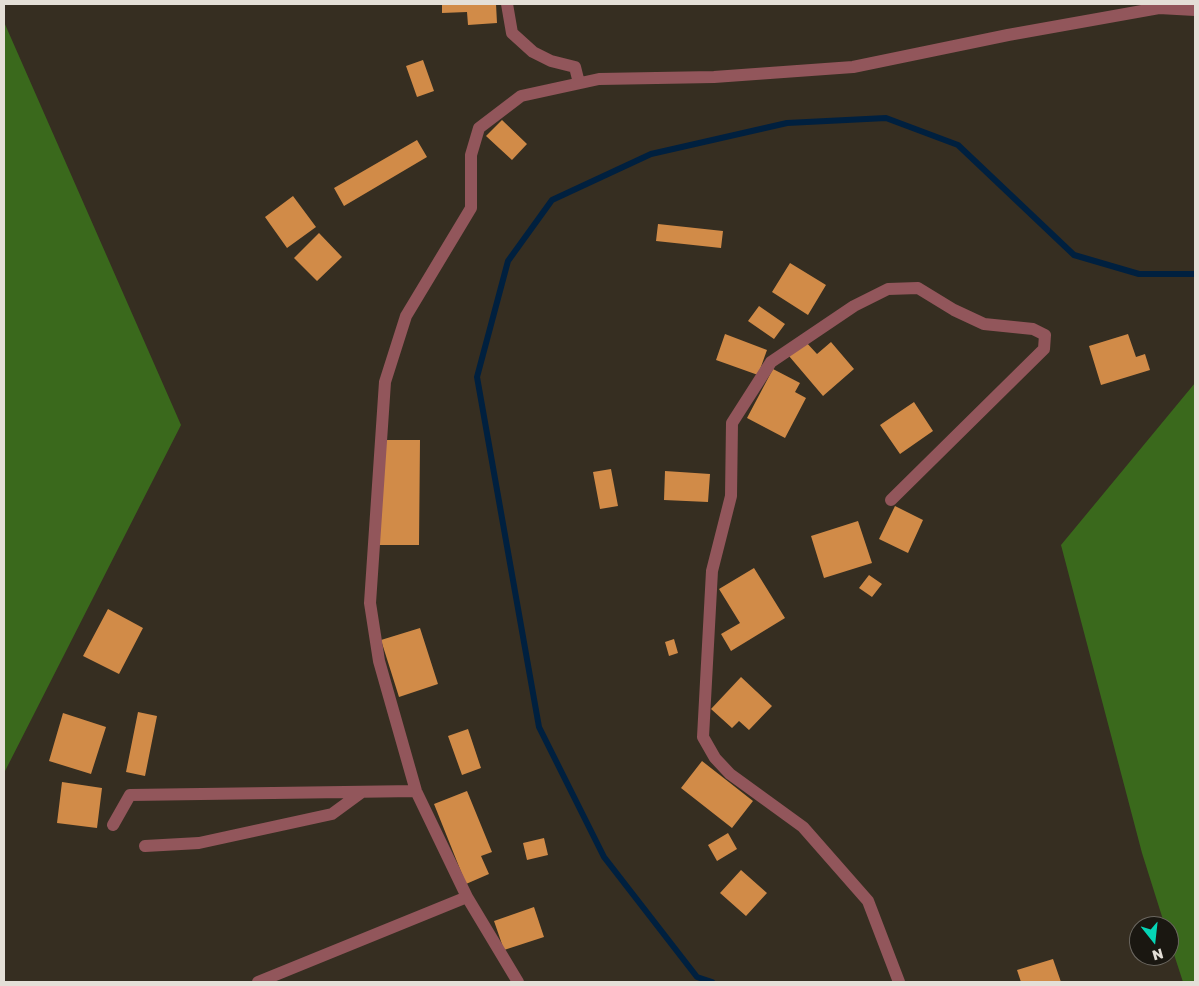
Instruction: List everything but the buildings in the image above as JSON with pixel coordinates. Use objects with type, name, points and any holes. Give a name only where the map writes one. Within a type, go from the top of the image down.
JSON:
[{"type":"street","points":[[507,4],[512,32],[533,52],[551,61],[574,67],[579,83]]},
{"type":"street","points":[[518,982],[467,897],[416,791],[379,662],[370,603],[384,382],[406,316],[472,208],[471,155],[479,128],[522,96],[599,79],[714,77],[853,67],[1008,35],[1159,8],[1195,10]]},
{"type":"street","points":[[891,500],[1044,350],[1045,335],[1033,329],[984,324],[954,310],[918,288],[888,289],[854,306],[771,362],[732,423],[731,496],[712,571],[703,737],[715,758],[730,774],[803,827],[868,902],[899,982]]},
{"type":"street","points":[[113,825],[130,795],[416,791]]},
{"type":"street","points":[[144,846],[199,843],[332,814],[362,792]]},
{"type":"street","points":[[258,982],[467,897]]},
{"type":"green space","points":[[4,22],[181,425],[4,773]]},
{"type":"green space","points":[[1195,383],[1195,982],[1183,982],[1178,966],[1179,916],[1162,916],[1142,853],[1061,545]]},
{"type":"waterway","points":[[712,982],[697,977],[604,857],[539,727],[477,377],[508,261],[552,200],[651,154],[787,123],[886,118],[958,145],[1074,255],[1139,274],[1195,274]]}]
